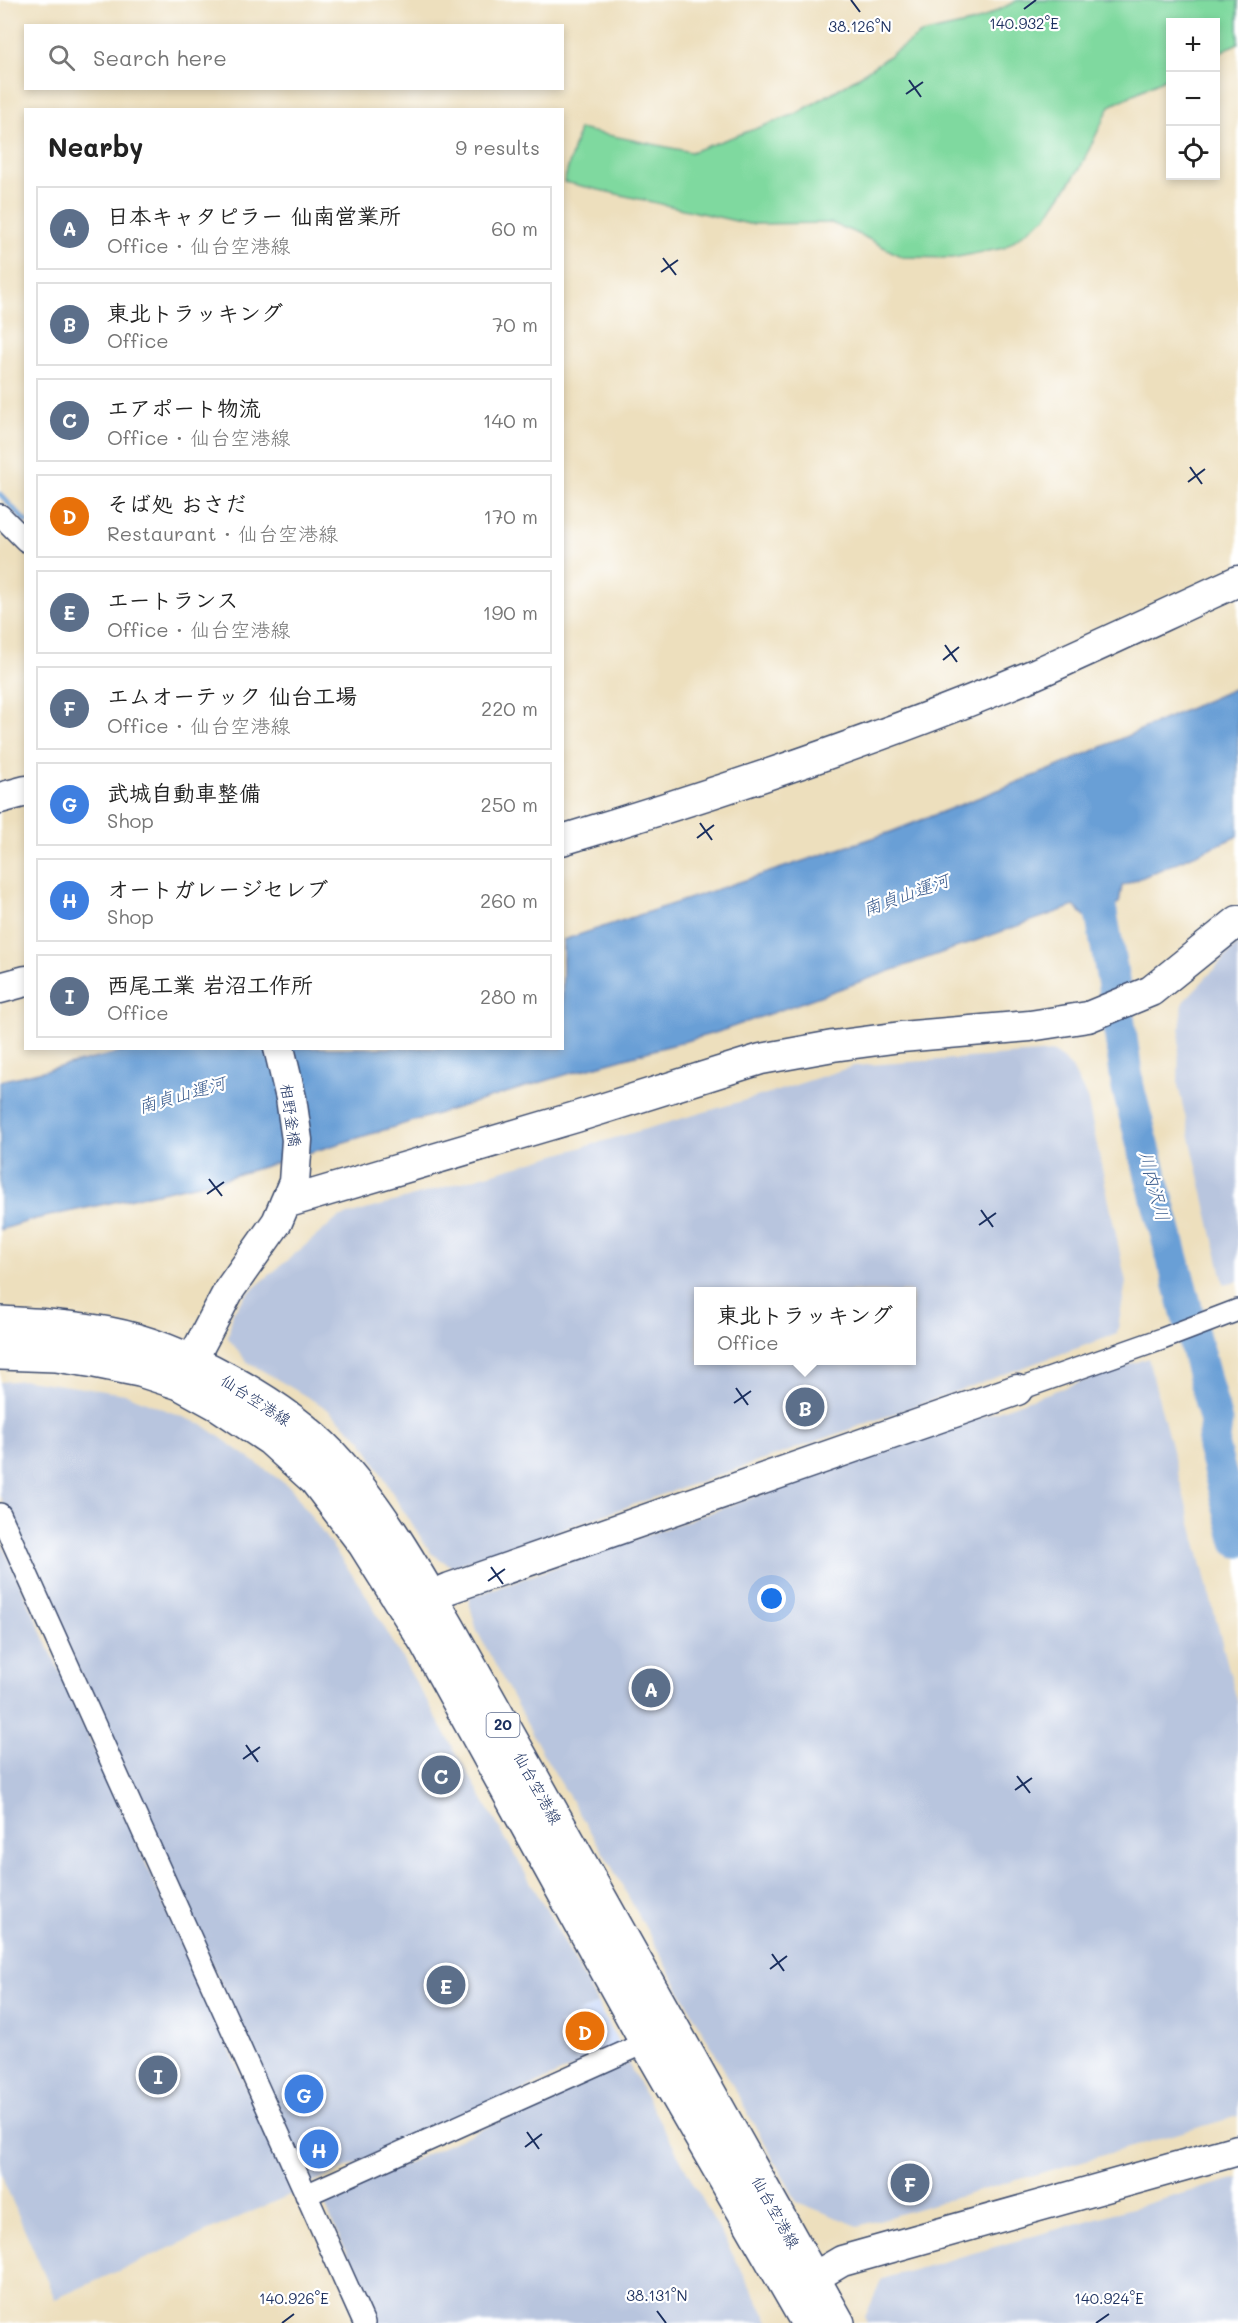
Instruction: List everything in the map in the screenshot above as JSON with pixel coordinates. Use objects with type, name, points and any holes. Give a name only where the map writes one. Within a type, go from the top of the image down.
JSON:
[{"type":"main road","name":"仙台空港線","points":[[0,1323],[50,1325],[111,1334],[148,1346],[185,1373],[220,1405],[271,1439],[316,1480],[364,1543],[417,1602],[660,2036],[801,2307],[838,2323]]},
{"type":"main road","name":"仙台空港線","points":[[0,1353],[56,1354],[140,1370],[185,1373]]},
{"type":"street","points":[[0,515],[24,539]]},
{"type":"street","points":[[564,839],[765,778],[883,733],[1034,674],[1238,581]]},
{"type":"street","points":[[0,798],[24,791]]},
{"type":"street","points":[[185,1373],[229,1290],[265,1240],[290,1192],[576,1117],[761,1059],[901,1037],[1030,1026],[1088,1017],[1151,991],[1238,921]]},
{"type":"street","points":[[0,988],[24,982]]},
{"type":"street","name":"相野釜橋","points":[[279,1050],[291,1098],[297,1140],[290,1192]]},
{"type":"street","points":[[417,1602],[1162,1340],[1238,1310]]},
{"type":"street","points":[[0,1514],[364,2323]]},
{"type":"street","points":[[306,2195],[660,2036]]},
{"type":"street","points":[[801,2307],[842,2261],[1238,2150]]},
{"type":"shaded area","points":[[1238,944],[1238,1281],[1224,1284],[1178,1085],[1179,1041],[1183,1002]]},
{"type":"shaded area","points":[[1054,1052],[1072,1068],[1087,1098],[1126,1282],[1117,1334],[792,1450],[452,1567],[431,1553],[397,1501],[362,1440],[326,1408],[246,1361],[228,1338],[233,1312],[248,1293],[338,1218],[777,1091],[854,1066]]},
{"type":"shaded area","points":[[1148,1358],[1238,1704],[1238,2116],[858,2226],[797,2202],[613,1869],[542,1752],[477,1631],[468,1598]]},
{"type":"shaded area","points":[[26,1380],[126,1394],[203,1425],[291,1488],[363,1590],[554,1923],[597,2003],[558,2024],[579,2065],[311,2184],[0,1496],[0,1382]]},
{"type":"shaded area","points":[[0,1539],[294,2193],[55,2299],[0,2173]]},
{"type":"shaded area","points":[[597,2003],[620,2046],[579,2065],[558,2024]]},
{"type":"shaded area","points":[[628,2063],[770,2323],[378,2323],[323,2201]]},
{"type":"shaded area","points":[[1238,2178],[1238,2323],[868,2323],[865,2317],[882,2279]]},
{"type":"green space","points":[[1018,0],[1238,0],[1238,43],[1220,52],[1220,18],[1166,18],[1166,78],[1110,106],[1080,168],[1047,216],[1004,248],[952,258],[902,257],[861,235],[831,223],[749,224],[564,182],[579,129],[691,152],[796,114],[855,79],[921,34],[975,22]]},
{"type":"water","name":"南貞山運河","points":[[1238,687],[1238,836],[1122,886],[1119,903],[1086,917],[1074,906],[718,1032],[568,1074],[226,1178],[35,1219],[0,1230],[0,1081],[131,1050],[564,1050],[564,940],[888,833],[1052,769]]},
{"type":"waterway","points":[[0,494],[24,520]]},
{"type":"waterway","name":"川内沢川","points":[[1093,868],[1113,980],[1128,1088],[1216,1422],[1213,1447],[1238,1541]]},
{"type":"place","name":"東北トラッキング","points":[[805,1407]]},
{"type":"place","name":"日本キャタピラー 仙南営業所","points":[[651,1688]]},
{"type":"place","name":"エアポート物流","points":[[441,1775]]},
{"type":"place","name":"エートランス","points":[[446,1985]]},
{"type":"place","name":"そば処 おさだ","points":[[585,2031]]},
{"type":"place","name":"西尾工業 岩沼工作所","points":[[158,2075]]},
{"type":"place","name":"武城自動車整備","points":[[304,2094]]},
{"type":"place","name":"オートガレージセレブ","points":[[319,2149]]},
{"type":"place","name":"エムオーテック 仙台工場","points":[[910,2183]]}]
